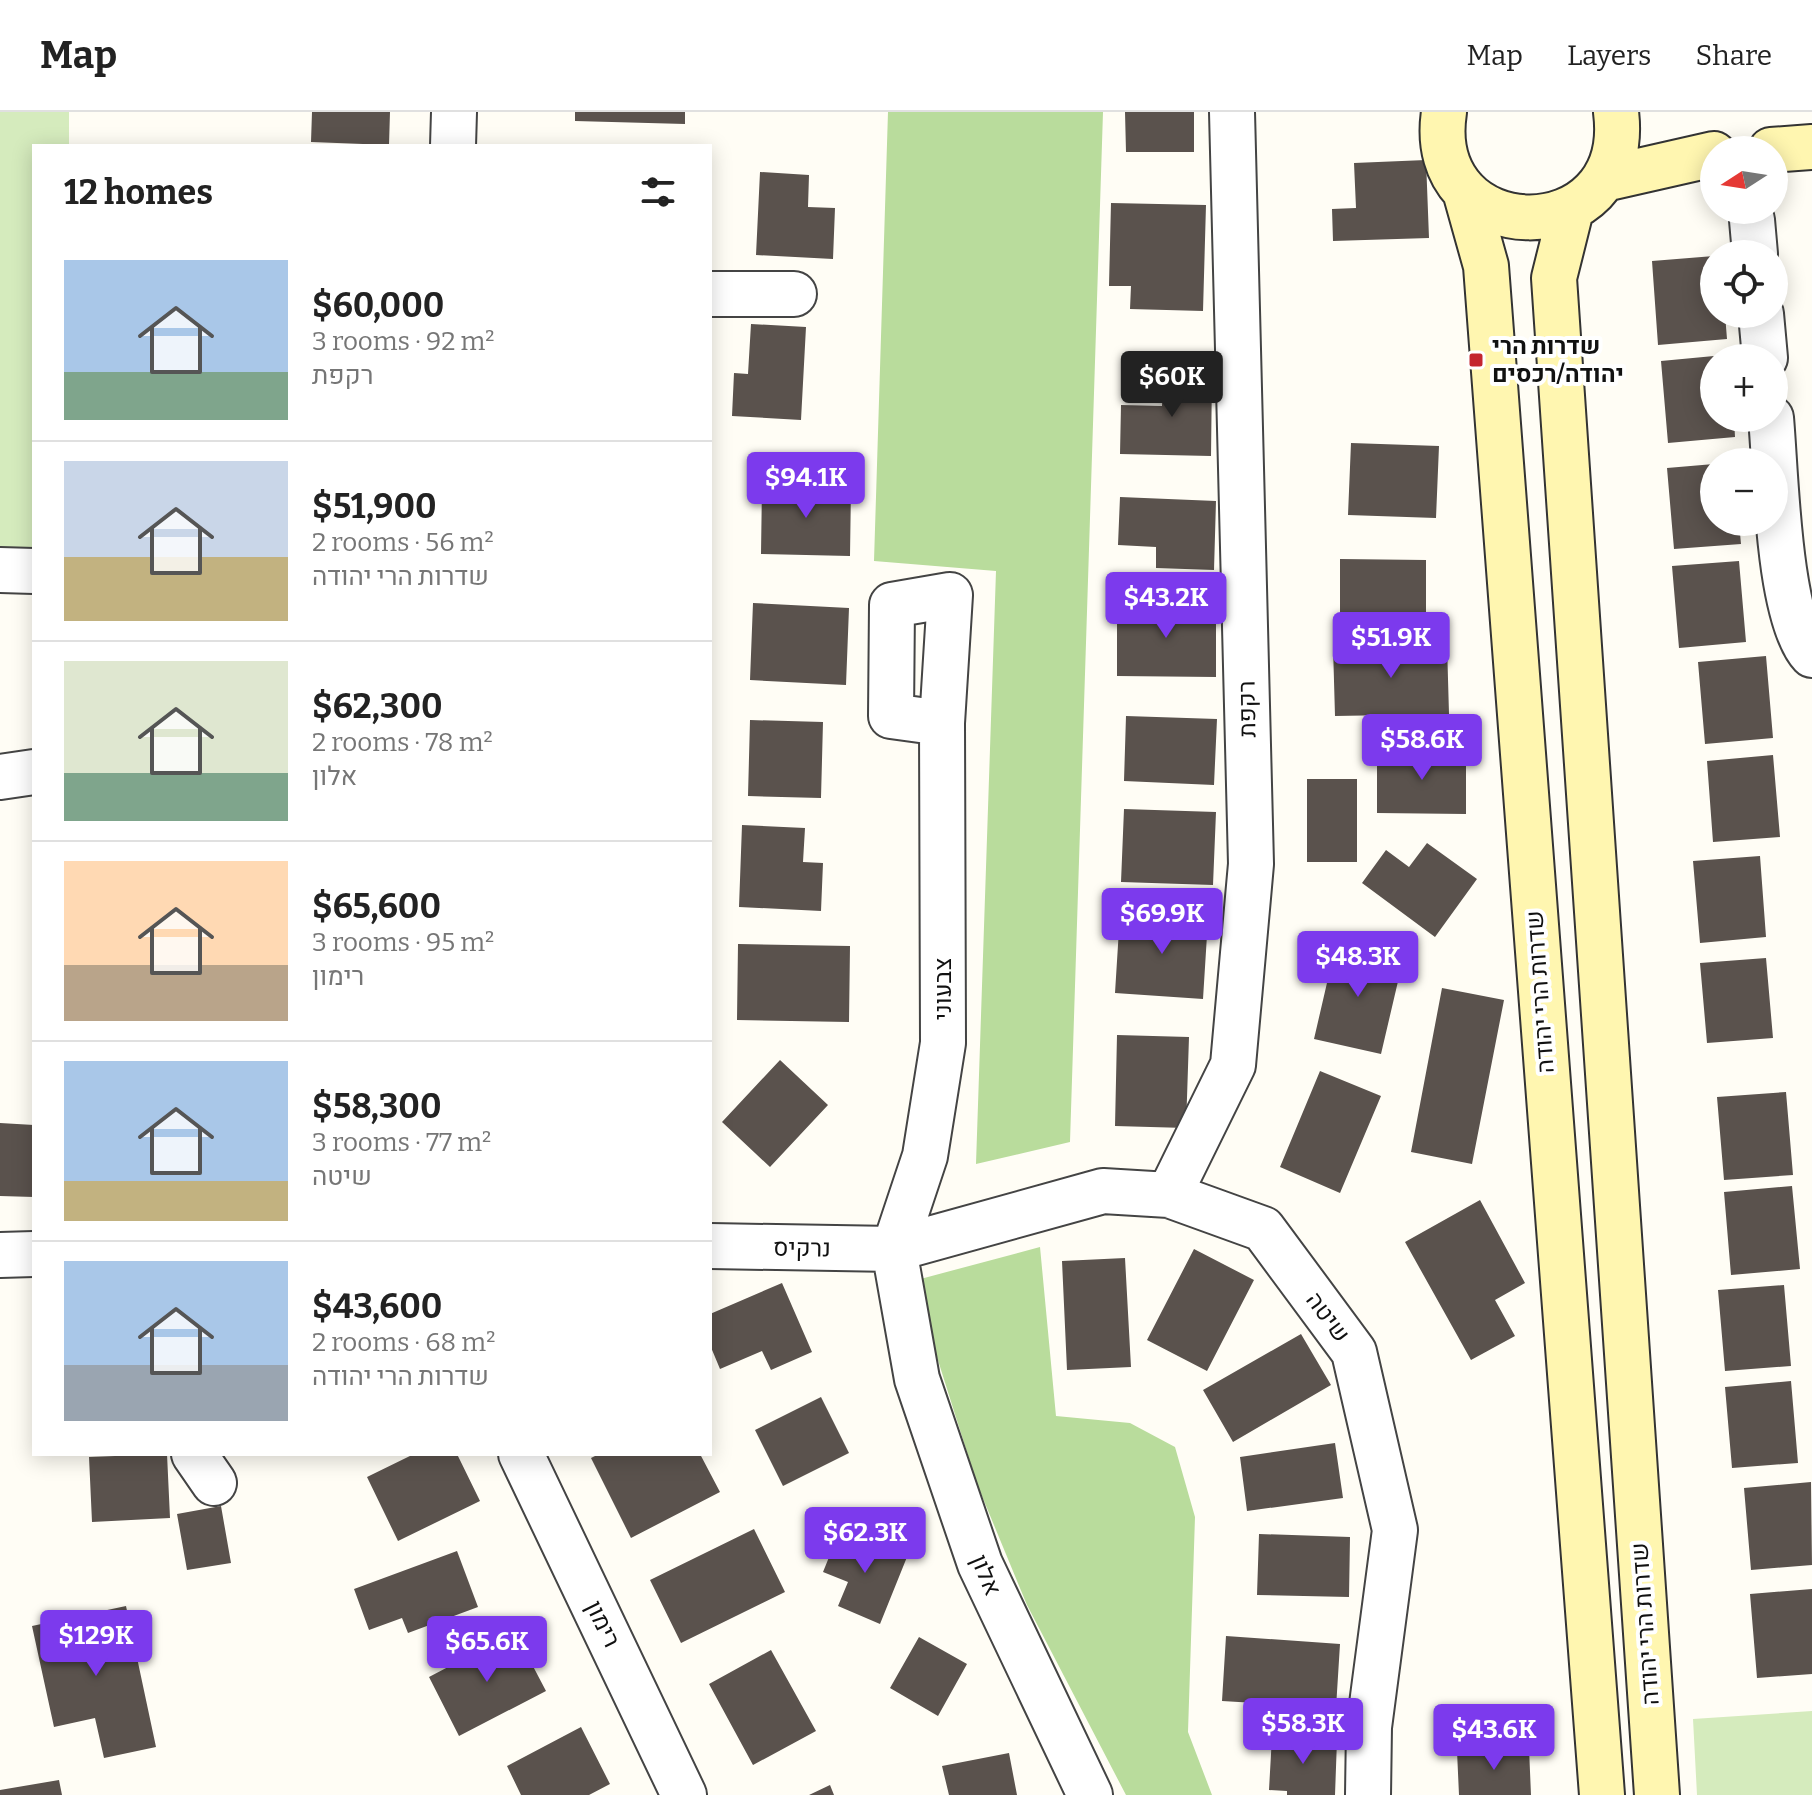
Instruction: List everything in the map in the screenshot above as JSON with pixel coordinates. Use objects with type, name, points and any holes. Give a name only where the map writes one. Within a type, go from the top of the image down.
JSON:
[{"type":"street","points":[[453,144],[454,112]]},
{"type":"street","name":"רקפת","points":[[1169,1195],[1233,1065],[1251,864],[1232,112]]},
{"type":"street","name":"שדרות הרי יהודה","points":[[1444,112],[1443,150],[1465,191],[1486,266],[1602,1795]]},
{"type":"street","points":[[1465,191],[1483,206],[1526,220],[1571,210],[1589,197],[1604,179],[1614,158],[1618,136],[1616,112]]},
{"type":"street","points":[[1788,149],[1812,147]]},
{"type":"street","points":[[1604,179],[1700,157]]},
{"type":"street","name":"שדרות הרי יהודה","points":[[1571,210],[1554,278],[1657,1795]]},
{"type":"street","points":[[712,294],[794,294]]},
{"type":"street","points":[[1772,432],[1790,608],[1805,648],[1812,655]]},
{"type":"street","points":[[0,570],[32,571]]},
{"type":"street","name":"צבעוני","points":[[894,1249],[925,1156],[943,1043],[942,723]]},
{"type":"street","points":[[0,777],[32,772]]},
{"type":"street","name":"שיטה","points":[[894,1249],[1103,1191],[1169,1195],[1263,1229],[1354,1352],[1395,1530],[1369,1727],[1368,1795]]},
{"type":"street","name":"נרקיס","points":[[712,1246],[894,1249]]},
{"type":"street","name":"אלון","points":[[894,1249],[917,1379],[980,1564],[1090,1795]]},
{"type":"street","points":[[0,1255],[32,1254]]},
{"type":"street","name":"רימון","points":[[522,1456],[684,1795]]},
{"type":"green space","points":[[0,112],[69,112],[69,144],[32,144],[32,560],[0,559]]},
{"type":"green space","points":[[888,112],[1103,112],[1070,1142],[976,1164],[996,571],[874,561]]},
{"type":"green space","points":[[1040,1247],[1056,1416],[1130,1423],[1175,1447],[1195,1517],[1188,1732],[1212,1795],[1126,1795],[1027,1605],[977,1484],[913,1281]]},
{"type":"green space","points":[[1812,1711],[1812,1795],[1697,1795],[1693,1719]]},
{"type":"building","points":[[312,112],[390,112],[389,144],[311,142]]},
{"type":"building","points":[[575,112],[685,112],[685,124],[575,121]]},
{"type":"building","points":[[1125,112],[1194,112],[1194,152],[1126,152]]},
{"type":"building","points":[[1426,160],[1429,238],[1333,241],[1332,209],[1356,208],[1354,163]]},
{"type":"building","points":[[760,172],[809,175],[808,207],[835,208],[833,259],[756,255]]},
{"type":"building","points":[[1111,203],[1206,205],[1203,311],[1130,309],[1131,286],[1109,286]]},
{"type":"building","points":[[1700,257],[1700,328],[1726,328],[1727,339],[1658,345],[1652,261]]},
{"type":"building","points":[[751,324],[806,327],[801,420],[732,416],[734,373],[748,374]]},
{"type":"building","points":[[1700,357],[1700,432],[1735,432],[1735,437],[1668,443],[1661,361]]},
{"type":"building","points":[[1163,372],[1212,373],[1211,456],[1120,454],[1121,405],[1162,406]]},
{"type":"building","points":[[1351,443],[1439,446],[1436,518],[1348,515]]},
{"type":"building","points":[[1700,465],[1700,536],[1740,536],[1741,544],[1674,549],[1667,468]]},
{"type":"building","points":[[762,485],[851,487],[850,556],[761,554]]},
{"type":"building","points":[[1120,497],[1216,501],[1214,570],[1156,568],[1156,547],[1118,545]]},
{"type":"building","points":[[1340,559],[1426,560],[1426,625],[1340,624]]},
{"type":"building","points":[[1739,561],[1746,642],[1679,648],[1672,566]]},
{"type":"building","points":[[753,603],[849,608],[846,685],[750,680]]},
{"type":"building","points":[[1117,604],[1216,605],[1216,677],[1117,676]]},
{"type":"building","points":[[1447,644],[1449,714],[1335,716],[1333,646]]},
{"type":"building","points":[[1766,656],[1773,738],[1705,744],[1698,662]]},
{"type":"building","points":[[1126,716],[1217,719],[1214,785],[1124,781]]},
{"type":"building","points":[[750,720],[823,722],[821,798],[748,796]]},
{"type":"building","points":[[1377,750],[1466,751],[1466,814],[1377,813]]},
{"type":"building","points":[[1773,755],[1780,837],[1713,842],[1707,761]]},
{"type":"building","points":[[1307,779],[1357,779],[1357,862],[1307,862]]},
{"type":"building","points":[[1124,809],[1216,812],[1213,885],[1121,882]]},
{"type":"building","points":[[742,825],[805,828],[803,862],[823,863],[821,911],[739,907]]},
{"type":"building","points":[[1427,843],[1477,879],[1435,937],[1362,883],[1386,850],[1409,867]]},
{"type":"building","points":[[1760,856],[1766,937],[1700,943],[1693,861]]},
{"type":"building","points":[[1120,913],[1208,919],[1203,999],[1115,993]]},
{"type":"building","points":[[738,944],[850,946],[849,1022],[737,1020]]},
{"type":"building","points":[[1336,944],[1403,960],[1381,1054],[1314,1039]]},
{"type":"building","points":[[1766,958],[1773,1038],[1707,1043],[1700,963]]},
{"type":"building","points":[[1442,988],[1504,1000],[1472,1164],[1411,1152]]},
{"type":"building","points":[[1117,1035],[1189,1037],[1186,1128],[1115,1126]]},
{"type":"building","points":[[780,1060],[828,1105],[770,1167],[722,1122]]},
{"type":"building","points":[[1320,1071],[1381,1096],[1340,1193],[1280,1167]]},
{"type":"building","points":[[1786,1092],[1793,1175],[1724,1180],[1717,1097]]},
{"type":"building","points":[[0,1123],[32,1125],[32,1197],[0,1196]]},
{"type":"building","points":[[1792,1186],[1800,1269],[1731,1275],[1724,1192]]},
{"type":"building","points":[[1480,1200],[1525,1283],[1495,1300],[1515,1336],[1471,1360],[1405,1242]]},
{"type":"building","points":[[1194,1249],[1254,1280],[1207,1371],[1147,1340]]},
{"type":"building","points":[[1125,1258],[1131,1367],[1067,1370],[1062,1261]]},
{"type":"building","points":[[782,1283],[812,1352],[771,1370],[762,1351],[720,1369],[712,1350],[712,1313]]},
{"type":"building","points":[[1784,1285],[1791,1366],[1725,1371],[1718,1290]]},
{"type":"building","points":[[1301,1334],[1331,1385],[1233,1442],[1203,1390]]},
{"type":"building","points":[[1791,1381],[1798,1463],[1732,1468],[1725,1387]]},
{"type":"building","points":[[821,1397],[849,1453],[783,1486],[755,1430]]},
{"type":"building","points":[[1335,1443],[1343,1498],[1247,1511],[1240,1457]]},
{"type":"building","points":[[167,1456],[170,1518],[92,1522],[89,1457]]},
{"type":"building","points":[[410,1456],[458,1456],[480,1501],[398,1541],[367,1477]]},
{"type":"building","points":[[701,1456],[720,1492],[631,1538],[591,1458]]},
{"type":"building","points":[[1811,1482],[1812,1565],[1751,1570],[1744,1488]]},
{"type":"building","points":[[221,1506],[231,1563],[187,1570],[177,1514]]},
{"type":"building","points":[[754,1529],[785,1592],[681,1643],[650,1580]]},
{"type":"building","points":[[840,1530],[907,1557],[880,1624],[838,1606],[848,1582],[823,1572]]},
{"type":"building","points":[[1259,1534],[1350,1537],[1349,1597],[1257,1595]]},
{"type":"building","points":[[457,1551],[478,1607],[408,1633],[402,1618],[369,1630],[354,1589]]},
{"type":"building","points":[[1812,1589],[1812,1674],[1757,1678],[1750,1594]]},
{"type":"building","points":[[126,1606],[156,1747],[104,1758],[95,1718],[54,1727],[32,1626]]},
{"type":"building","points":[[515,1632],[546,1691],[459,1736],[429,1677]]},
{"type":"building","points":[[1226,1636],[1340,1644],[1336,1708],[1222,1701]]},
{"type":"building","points":[[919,1637],[967,1664],[938,1716],[890,1688]]},
{"type":"building","points":[[771,1650],[816,1731],[753,1765],[709,1684]]},
{"type":"building","points":[[581,1727],[610,1784],[589,1795],[521,1795],[507,1766]]},
{"type":"building","points":[[1272,1736],[1337,1740],[1335,1795],[1287,1795],[1287,1791],[1269,1790]]},
{"type":"building","points":[[1529,1748],[1531,1795],[1459,1795],[1457,1751]]},
{"type":"building","points":[[1009,1753],[1017,1795],[949,1795],[942,1766]]},
{"type":"building","points":[[59,1780],[62,1795],[0,1795],[0,1790]]},
{"type":"building","points":[[830,1785],[834,1795],[809,1795]]},
{"type":"place","name":"שדרות הרי יהודה/רכסים","points":[[1476,360]]}]
